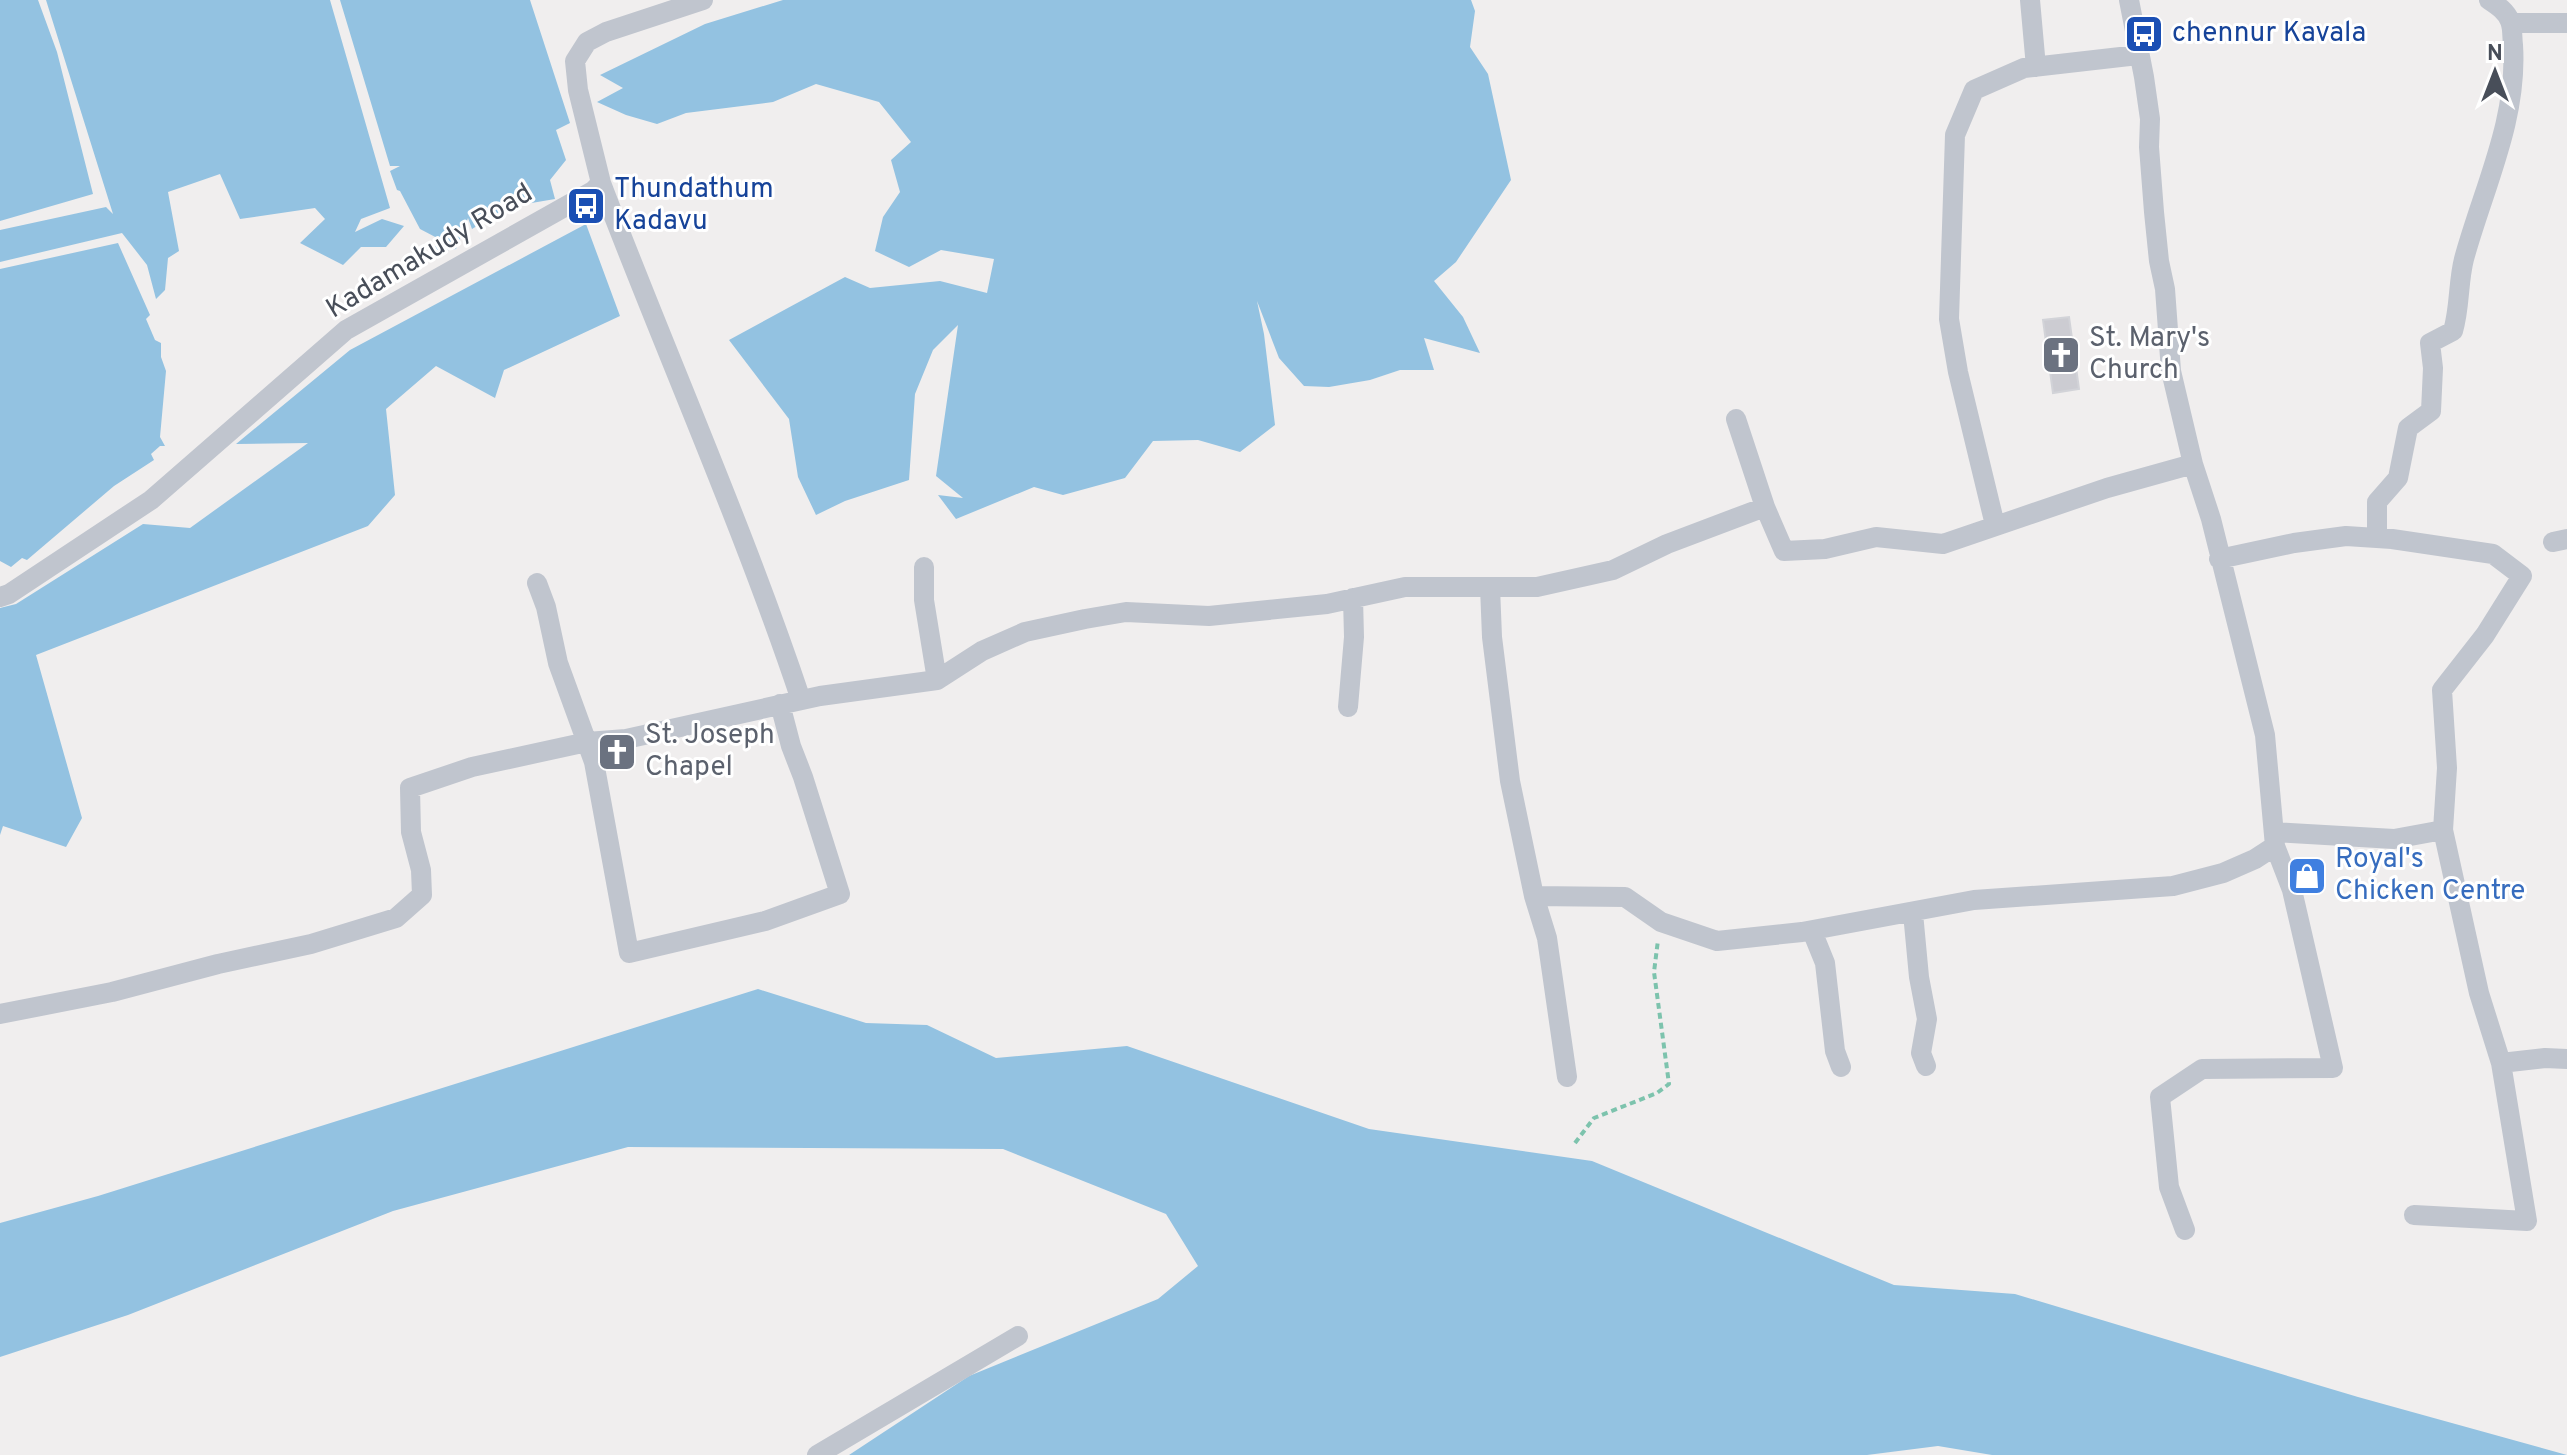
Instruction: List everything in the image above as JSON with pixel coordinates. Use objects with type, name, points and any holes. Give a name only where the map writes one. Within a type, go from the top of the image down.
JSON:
[{"type":"street","points":[[703,0],[606,32],[587,42],[575,61],[578,90],[601,183],[638,281],[729,498],[801,700]]},
{"type":"street","points":[[2030,0],[2036,67]]},
{"type":"street","points":[[2129,0],[2150,119],[2154,212],[2165,289],[2171,371],[2265,735],[2274,839],[2292,890],[2333,1068],[2202,1069],[2160,1097],[2169,1187],[2185,1230]]},
{"type":"street","points":[[2377,538],[2377,502],[2398,478],[2408,428],[2431,411],[2433,368],[2430,343],[2453,331],[2462,265],[2509,107],[2514,62],[2511,23],[2502,9],[2489,0]]},
{"type":"street","points":[[2511,23],[2567,23]]},
{"type":"street","points":[[1995,525],[1958,372],[1949,319],[1955,135],[1974,90],[2024,68],[2138,55]]},
{"type":"street","name":"Kadamakudy Road","points":[[0,597],[151,500],[346,330],[593,191],[601,183]]},
{"type":"street","points":[[1736,419],[1765,507],[1784,551],[1825,549],[1876,537],[1943,544],[2107,488],[2193,464]]},
{"type":"street","points":[[0,1014],[112,992],[311,944],[396,918],[422,895],[421,870],[411,832],[410,788],[472,767],[587,742],[626,739],[801,700],[937,680],[982,651],[1025,632],[1126,612],[1209,616],[1327,604],[1405,587],[1537,587],[1613,570],[1667,544],[1765,507]]},
{"type":"street","points":[[2219,559],[2294,543],[2333,538],[2377,538],[2493,554],[2522,576],[2485,635],[2442,690],[2447,768],[2443,830],[2479,993],[2501,1063],[2527,1221],[2414,1215]]},
{"type":"street","points":[[924,567],[924,600],[937,680]]},
{"type":"street","points":[[537,583],[546,607],[558,663],[594,762],[629,953],[765,921],[840,894],[780,704]]},
{"type":"street","points":[[1490,587],[1492,637],[1510,781],[1534,896],[1547,938],[1567,1077]]},
{"type":"street","points":[[1348,707],[1354,637],[1353,598]]},
{"type":"street","points":[[1534,896],[1625,897],[1661,922],[1717,941],[1812,931],[1974,900],[2173,886],[2223,873],[2255,859],[2274,839],[2394,839],[2443,830]]},
{"type":"street","points":[[1913,913],[1917,965],[1927,1019],[1921,1053],[1926,1066]]},
{"type":"street","points":[[1812,931],[1825,963],[1835,1051],[1841,1067]]},
{"type":"street","points":[[2501,1063],[2567,1059]]},
{"type":"street","points":[[817,1455],[1018,1336]]},
{"type":"path","points":[[1575,1143],[1594,1118],[1657,1093],[1669,1084],[1654,972],[1661,922]]},
{"type":"water","points":[[0,0],[38,0],[57,52],[93,194],[0,221]]},
{"type":"water","points":[[46,0],[330,0],[390,208],[361,219],[355,232],[382,219],[404,226],[386,247],[361,247],[343,265],[300,243],[325,219],[315,208],[240,219],[220,174],[168,192],[179,251],[168,258],[165,290],[156,299],[147,265],[122,233],[0,262],[0,230],[106,207],[113,214]]},
{"type":"water","points":[[340,0],[530,0],[570,123],[556,130],[566,160],[550,180],[555,199],[508,207],[472,229],[468,218],[456,249],[429,253],[441,240],[420,229],[397,190],[390,171],[400,166],[390,166]]},
{"type":"water","points":[[783,0],[1471,0],[1475,11],[1470,47],[1488,74],[1511,180],[1456,262],[1434,281],[1463,317],[1480,353],[1424,338],[1434,370],[1400,370],[1370,380],[1329,387],[1304,386],[1279,358],[1257,301],[1275,425],[1240,452],[1198,440],[1153,441],[1125,478],[1063,495],[1034,487],[956,519],[938,495],[963,498],[936,476],[958,325],[933,350],[915,394],[909,480],[845,501],[816,515],[798,477],[789,419],[729,340],[845,277],[870,288],[940,281],[987,293],[994,259],[941,250],[909,267],[875,251],[883,217],[900,192],[891,160],[911,142],[879,102],[816,84],[773,102],[686,113],[657,124],[597,102],[623,88],[600,75],[705,24]]},
{"type":"water","points":[[586,224],[620,316],[504,370],[495,398],[436,366],[386,409],[395,495],[368,526],[36,655],[82,818],[66,847],[3,826],[0,835],[0,608],[16,604],[143,524],[190,528],[308,443],[236,444],[350,350]]},
{"type":"water","points":[[118,243],[150,315],[146,319],[155,340],[161,343],[161,357],[166,371],[160,437],[165,446],[160,446],[151,454],[154,460],[114,486],[27,560],[22,558],[11,567],[0,561],[0,269]]},
{"type":"water","points":[[758,989],[866,1023],[927,1025],[996,1058],[1127,1046],[1369,1129],[1592,1161],[1894,1285],[2015,1294],[2358,1397],[2567,1455],[1992,1455],[1938,1446],[1867,1455],[849,1455],[969,1376],[1158,1299],[1198,1266],[1166,1214],[1003,1149],[628,1147],[393,1211],[128,1315],[0,1357],[0,1223],[98,1196]]},
{"type":"building","name":"St. Mary's Church","points":[[2069,317],[2079,389],[2053,393],[2043,320]]},
{"type":"place","name":"chennur Kavala","points":[[2144,34]]},
{"type":"place","name":"Thundathum Kadavu","points":[[586,206]]},
{"type":"place","name":"St. Mary's Church","points":[[2061,355]]},
{"type":"place","name":"St. Joseph Chapel","points":[[617,752]]},
{"type":"place","name":"Royal's Chicken Centre","points":[[2307,876]]}]
